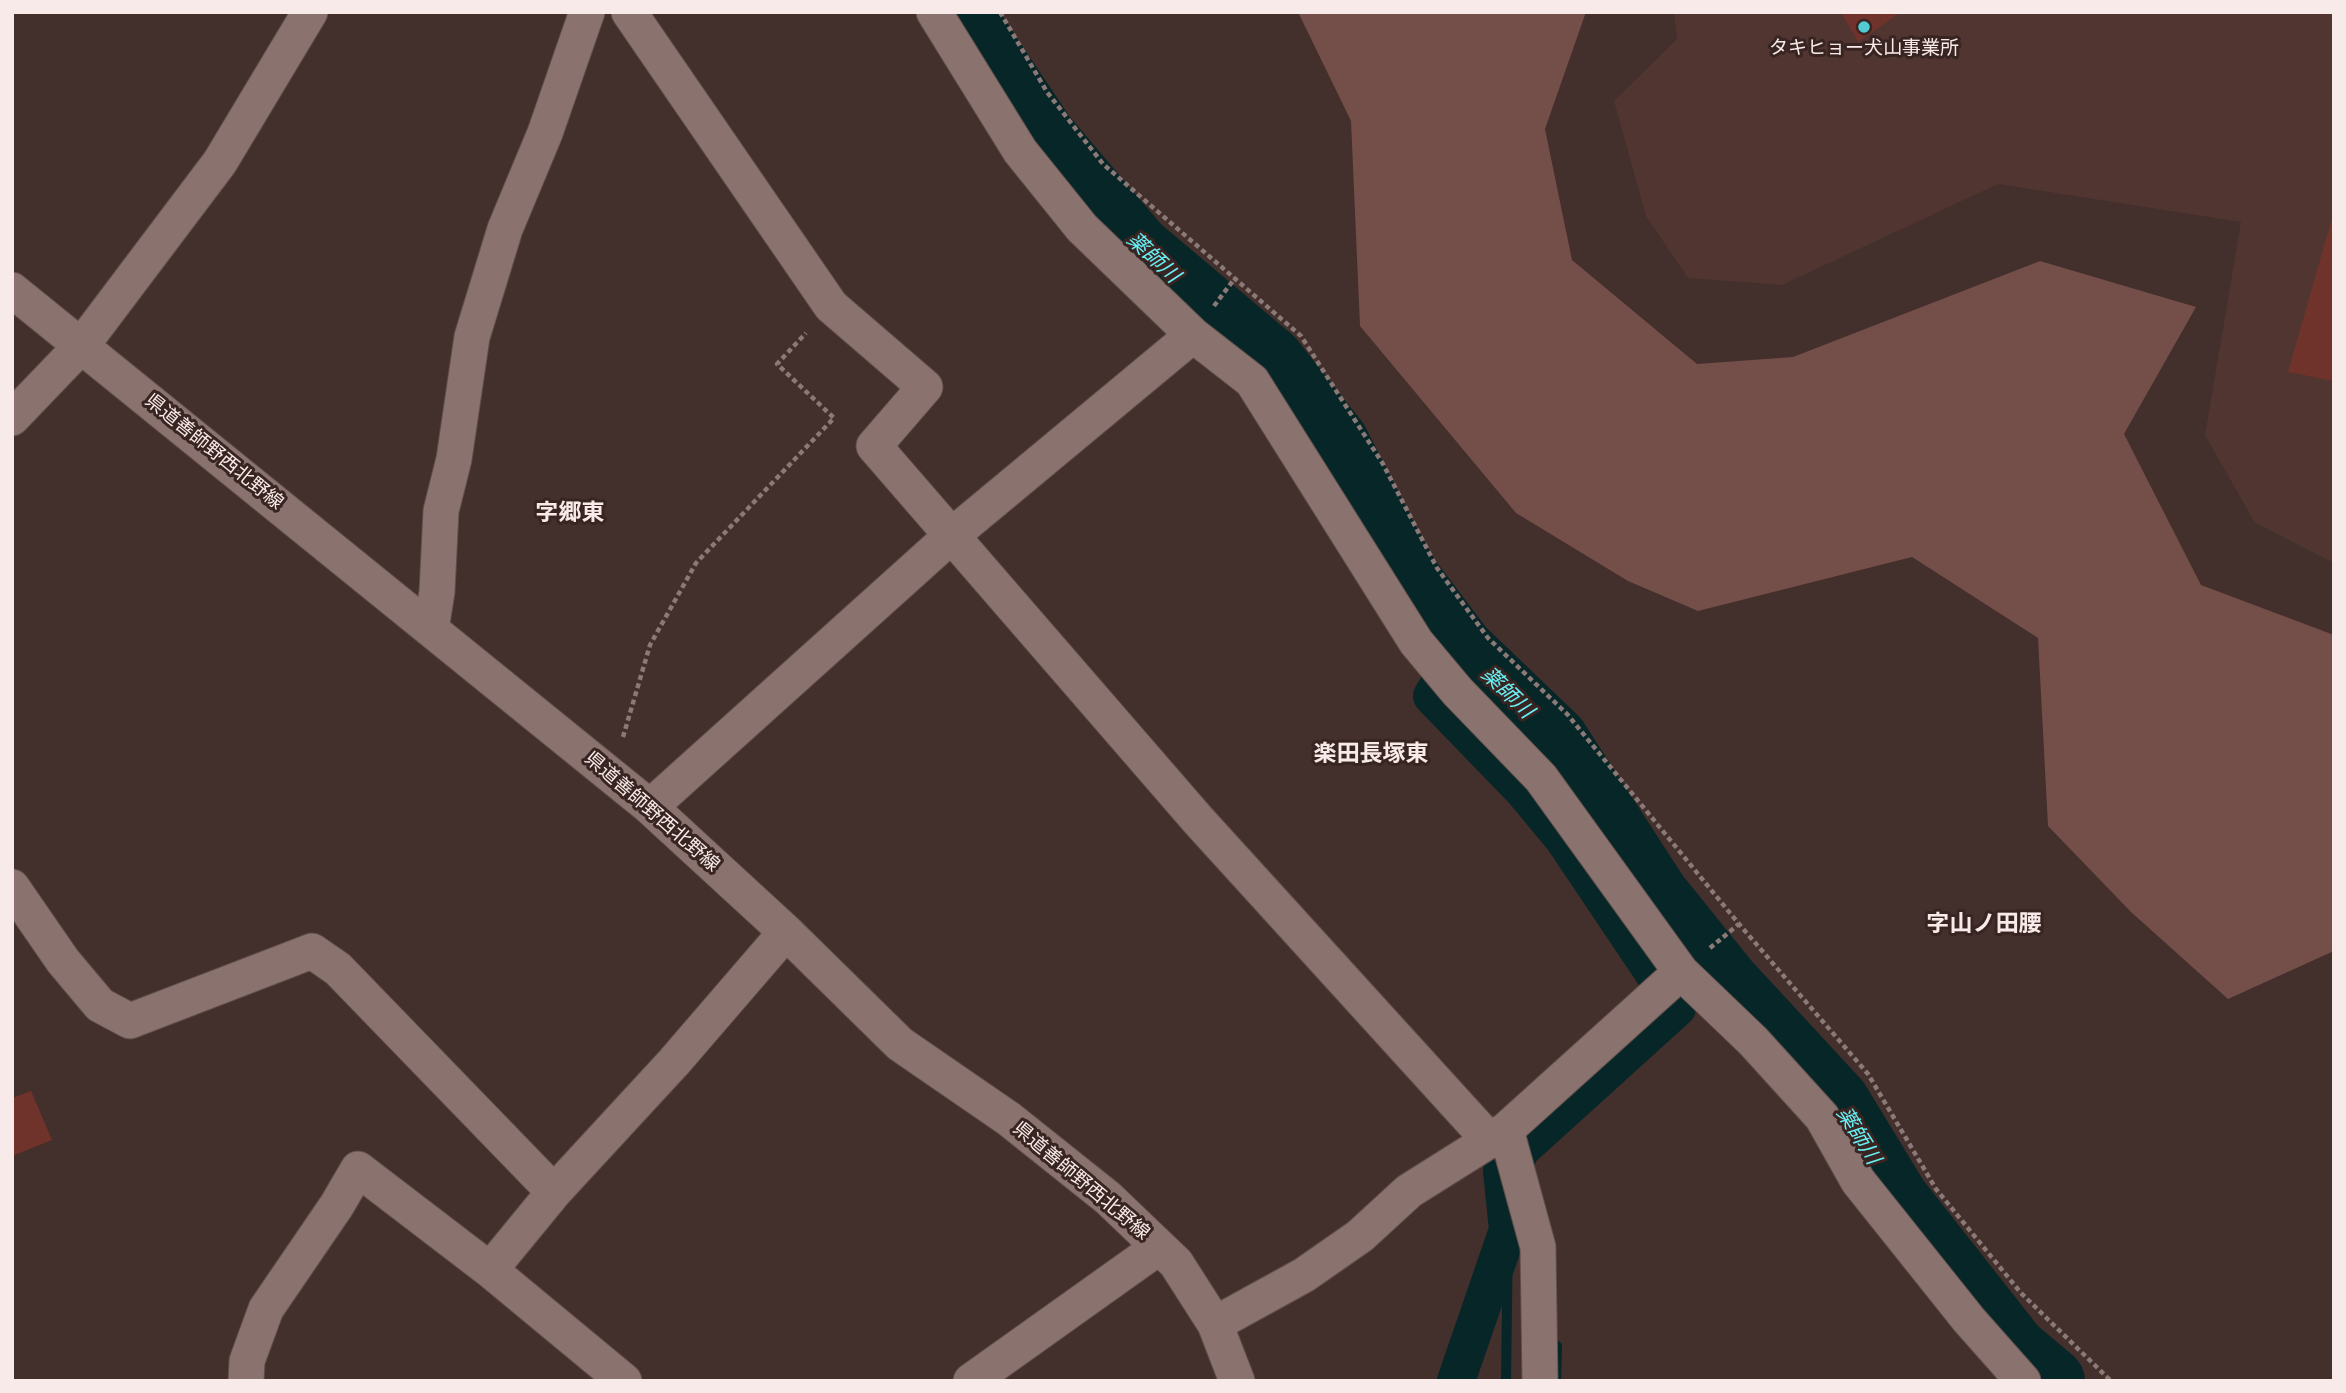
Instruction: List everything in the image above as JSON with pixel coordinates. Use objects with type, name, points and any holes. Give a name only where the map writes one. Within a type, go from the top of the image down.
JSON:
[{"type":"street","points":[[12,418],[82,345],[220,162],[310,12]]},
{"type":"street","points":[[431,629],[437,592],[440,512],[454,459],[472,337],[505,229],[545,133],[587,12]]},
{"type":"street","points":[[629,12],[831,306],[925,387],[874,446],[950,537],[1216,840],[1498,1136],[1516,1164],[1538,1247],[1540,1381]]},
{"type":"street","points":[[934,12],[1020,151],[1082,228],[1193,335],[1252,380],[1416,642],[1457,691],[1541,778],[1681,972],[1753,1041],[1822,1117],[1858,1181],[1969,1320],[2023,1381]]},
{"type":"street","name":"県道善師野西北野線","points":[[12,290],[650,807],[786,932],[900,1044],[1009,1119],[1108,1198],[1176,1263],[1215,1324],[1237,1381]]},
{"type":"street","points":[[650,807],[950,537],[1193,335]]},
{"type":"street","points":[[12,887],[63,961],[100,1005],[131,1021],[312,951],[338,969],[554,1192]]},
{"type":"street","points":[[490,1270],[554,1192],[674,1062],[786,932]]},
{"type":"street","points":[[1215,1324],[1304,1275],[1360,1236],[1409,1191],[1498,1136],[1681,972]]},
{"type":"street","points":[[246,1381],[247,1361],[266,1309],[358,1169],[490,1270],[624,1381]]},
{"type":"street","points":[[971,1381],[1159,1247]]},
{"type":"path","points":[[1000,12],[1047,92],[1102,164],[1301,336],[1383,464],[1437,568],[1488,638],[1567,714],[1739,924],[1868,1074],[1936,1189],[2021,1293],[2111,1381]]},
{"type":"path","points":[[608,772],[617,755],[650,645],[691,571],[834,418],[777,364],[831,306]]},
{"type":"shaded area","points":[[1298,12],[1586,12],[1545,129],[1572,260],[1697,364],[1793,357],[2040,261],[2196,307],[2124,434],[2201,585],[2334,635],[2334,951],[2228,999],[2131,912],[2048,826],[2038,638],[1912,557],[1698,611],[1628,581],[1516,513],[1360,326],[1351,121]]},
{"type":"shaded area","points":[[1674,12],[2334,12],[2334,563],[2255,523],[2205,435],[2241,222],[1998,184],[1782,285],[1688,278],[1646,216],[1614,101],[1677,39]]},
{"type":"building","name":"タキヒョー犬山事業所","points":[[1841,12],[1901,12],[1858,42]]},
{"type":"building","points":[[2334,215],[2334,381],[2288,372]]},
{"type":"building","points":[[31,1091],[52,1140],[12,1156],[12,1098]]},
{"type":"waterway","name":"薬師川","points":[[960,12],[1043,136],[1138,248],[1271,360],[1336,442],[1408,579],[1461,649],[1555,739],[1656,895],[1727,983],[1837,1102],[1896,1199],[2014,1349],[2052,1381]]},
{"type":"waterway","points":[[1456,1381],[1508,1230],[1502,1171],[1506,1163],[1677,1008],[1563,838],[1524,791],[1432,696],[1461,649]]},
{"type":"waterway","points":[[1529,1140],[1531,1161]]},
{"type":"waterway","points":[[1506,1381],[1508,1230]]},
{"type":"waterway","points":[[1556,1381],[1557,1346]]},
{"type":"place","name":"タキヒョー犬山事業所","points":[[1864,27]]},
{"type":"district","name":"字郷東","points":[[570,513]]},
{"type":"district","name":"楽田長塚東","points":[[1371,754]]},
{"type":"district","name":"字山ノ田腰","points":[[1984,924]]}]
